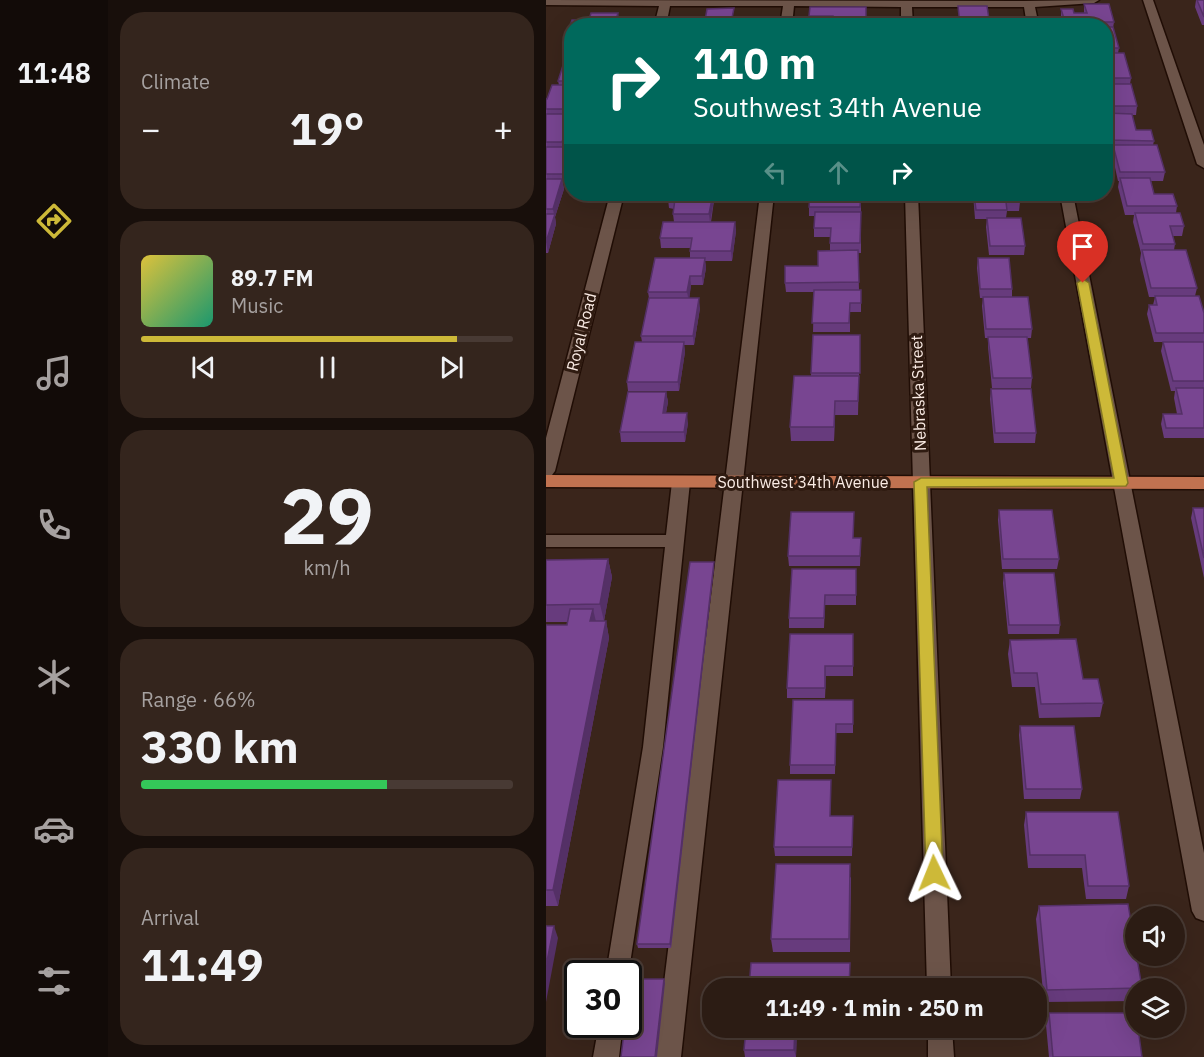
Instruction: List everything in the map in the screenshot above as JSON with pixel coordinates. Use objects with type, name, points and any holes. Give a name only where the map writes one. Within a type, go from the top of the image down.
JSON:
[{"type":"main road","name":"Southwest 34th Avenue","points":[[546,481],[1204,483]]},
{"type":"street","points":[[547,2],[1094,0]]},
{"type":"street","points":[[1148,0],[1204,164]]},
{"type":"street","points":[[662,18],[666,1]]},
{"type":"street","points":[[787,18],[789,2]]},
{"type":"street","points":[[906,2],[907,18]]},
{"type":"street","points":[[1029,2],[1032,18]]},
{"type":"street","name":"Royal Road","points":[[546,471],[615,201]]},
{"type":"street","points":[[668,1057],[766,201]]},
{"type":"street","name":"Nebraska Street","points":[[911,201],[939,978]]},
{"type":"street","points":[[1067,201],[1204,911]]},
{"type":"street","points":[[620,960],[652,747],[681,482]]},
{"type":"street","points":[[546,541],[676,541]]},
{"type":"street","points":[[606,1057],[608,1038]]},
{"type":"street","points":[[940,1038],[941,1057]]},
{"type":"building","points":[[1197,0],[1204,0],[1204,17]]},
{"type":"building","points":[[1084,4],[1109,4],[1113,18],[1064,18],[1061,9],[1073,9],[1074,13],[1087,13]]},
{"type":"building","points":[[958,6],[987,6],[989,18],[959,18]]},
{"type":"building","points":[[810,7],[866,7],[866,18],[809,16]]},
{"type":"building","points":[[734,8],[732,18],[705,18],[707,9]]},
{"type":"building","points":[[591,13],[618,13],[616,18],[590,18]]},
{"type":"building","points":[[1113,27],[1119,48],[1113,48]]},
{"type":"building","points":[[1113,53],[1124,53],[1131,78],[1113,78]]},
{"type":"building","points":[[564,62],[564,81],[558,81]]},
{"type":"building","points":[[1113,84],[1131,84],[1137,106],[1113,106]]},
{"type":"building","points":[[552,85],[564,85],[564,109],[546,109]]},
{"type":"building","points":[[1113,113],[1132,114],[1136,130],[1151,130],[1154,141],[1113,140]]},
{"type":"building","points":[[546,114],[564,114],[562,142],[546,142]]},
{"type":"building","points":[[1113,145],[1157,145],[1165,172],[1120,172]]},
{"type":"building","points":[[546,147],[564,147],[564,174],[546,174]]},
{"type":"building","points":[[1120,178],[1150,178],[1154,194],[1173,194],[1177,206],[1127,206]]},
{"type":"building","points":[[546,179],[562,179],[553,209],[546,209]]},
{"type":"building","points":[[675,201],[712,201],[709,214],[673,214]]},
{"type":"building","points":[[809,201],[860,201],[860,207],[809,207]]},
{"type":"building","points":[[975,201],[1020,201],[1006,202],[1007,210],[976,210]]},
{"type":"building","points":[[815,212],[861,212],[860,243],[830,243],[831,228],[814,228]]},
{"type":"building","points":[[1135,213],[1180,213],[1184,226],[1170,226],[1175,244],[1143,244]]},
{"type":"building","points":[[546,214],[555,214],[546,242]]},
{"type":"building","points":[[987,218],[1021,218],[1025,246],[990,246]]},
{"type":"building","points":[[663,222],[735,222],[731,251],[690,251],[692,238],[660,238]]},
{"type":"building","points":[[858,250],[859,282],[785,283],[785,266],[818,266],[818,251]]},
{"type":"building","points":[[1142,250],[1186,250],[1197,288],[1151,288]]},
{"type":"building","points":[[655,258],[705,258],[702,276],[690,276],[687,292],[648,292]]},
{"type":"building","points":[[978,258],[1009,258],[1012,289],[980,289]]},
{"type":"building","points":[[814,290],[861,290],[861,303],[850,303],[849,323],[812,323]]},
{"type":"building","points":[[1155,296],[1199,296],[1204,313],[1204,333],[1156,333],[1149,305],[1157,305]]},
{"type":"building","points":[[983,297],[1028,297],[1032,329],[986,329]]},
{"type":"building","points":[[649,298],[699,298],[693,336],[641,336]]},
{"type":"building","points":[[813,335],[860,335],[860,373],[811,373]]},
{"type":"building","points":[[988,337],[1027,337],[1032,378],[993,378]]},
{"type":"building","points":[[635,342],[684,342],[678,382],[627,382]]},
{"type":"building","points":[[1163,342],[1204,342],[1204,381],[1173,381]]},
{"type":"building","points":[[794,376],[859,376],[858,401],[835,401],[834,427],[790,427]]},
{"type":"building","points":[[1176,388],[1204,388],[1204,428],[1166,428],[1163,414],[1182,414]]},
{"type":"building","points":[[991,389],[1031,389],[1036,433],[995,433]]},
{"type":"building","points":[[628,392],[666,392],[663,413],[687,413],[684,432],[620,432]]},
{"type":"building","points":[[1193,508],[1204,508],[1204,558]]},
{"type":"building","points":[[999,510],[1052,510],[1059,559],[1003,559]]},
{"type":"building","points":[[791,512],[854,512],[853,538],[861,538],[860,556],[788,556]]},
{"type":"building","points":[[608,559],[600,604],[546,605],[546,560]]},
{"type":"building","points":[[690,562],[714,562],[670,944],[637,944]]},
{"type":"building","points":[[792,569],[856,569],[856,595],[825,595],[824,618],[789,618]]},
{"type":"building","points":[[1004,573],[1054,573],[1060,625],[1009,625]]},
{"type":"building","points":[[570,609],[593,609],[590,621],[606,621],[553,890],[546,890],[546,625],[567,625]]},
{"type":"building","points":[[790,634],[853,634],[853,666],[825,666],[825,688],[787,688]]},
{"type":"building","points":[[1076,639],[1083,679],[1098,679],[1103,703],[1041,704],[1037,673],[1014,673],[1010,640]]},
{"type":"building","points":[[793,700],[853,700],[853,724],[836,724],[835,765],[790,765]]},
{"type":"building","points":[[1020,726],[1074,726],[1082,789],[1026,789]]},
{"type":"building","points":[[778,780],[831,780],[830,816],[853,816],[852,847],[774,847]]},
{"type":"building","points":[[1026,812],[1118,812],[1129,886],[1088,886],[1085,855],[1030,855]]},
{"type":"building","points":[[776,864],[850,864],[849,939],[771,939]]},
{"type":"building","points":[[1128,904],[1128,906],[1125,906],[1125,966],[1138,966],[1140,978],[1125,978],[1125,988],[1047,990],[1039,906]]},
{"type":"building","points":[[546,926],[554,926],[546,966]]},
{"type":"building","points":[[751,963],[850,963],[849,978],[750,978]]},
{"type":"building","points":[[642,979],[664,979],[655,1057],[621,1057],[623,1038],[642,1038]]},
{"type":"building","points":[[1049,1013],[1125,1013],[1125,1038],[1139,1038],[1142,1057],[1053,1057]]},
{"type":"building","points":[[745,1038],[795,1038],[794,1050],[744,1050]]},
{"type":"route","points":[[934,873],[921,482],[1122,483],[1083,283]]}]
